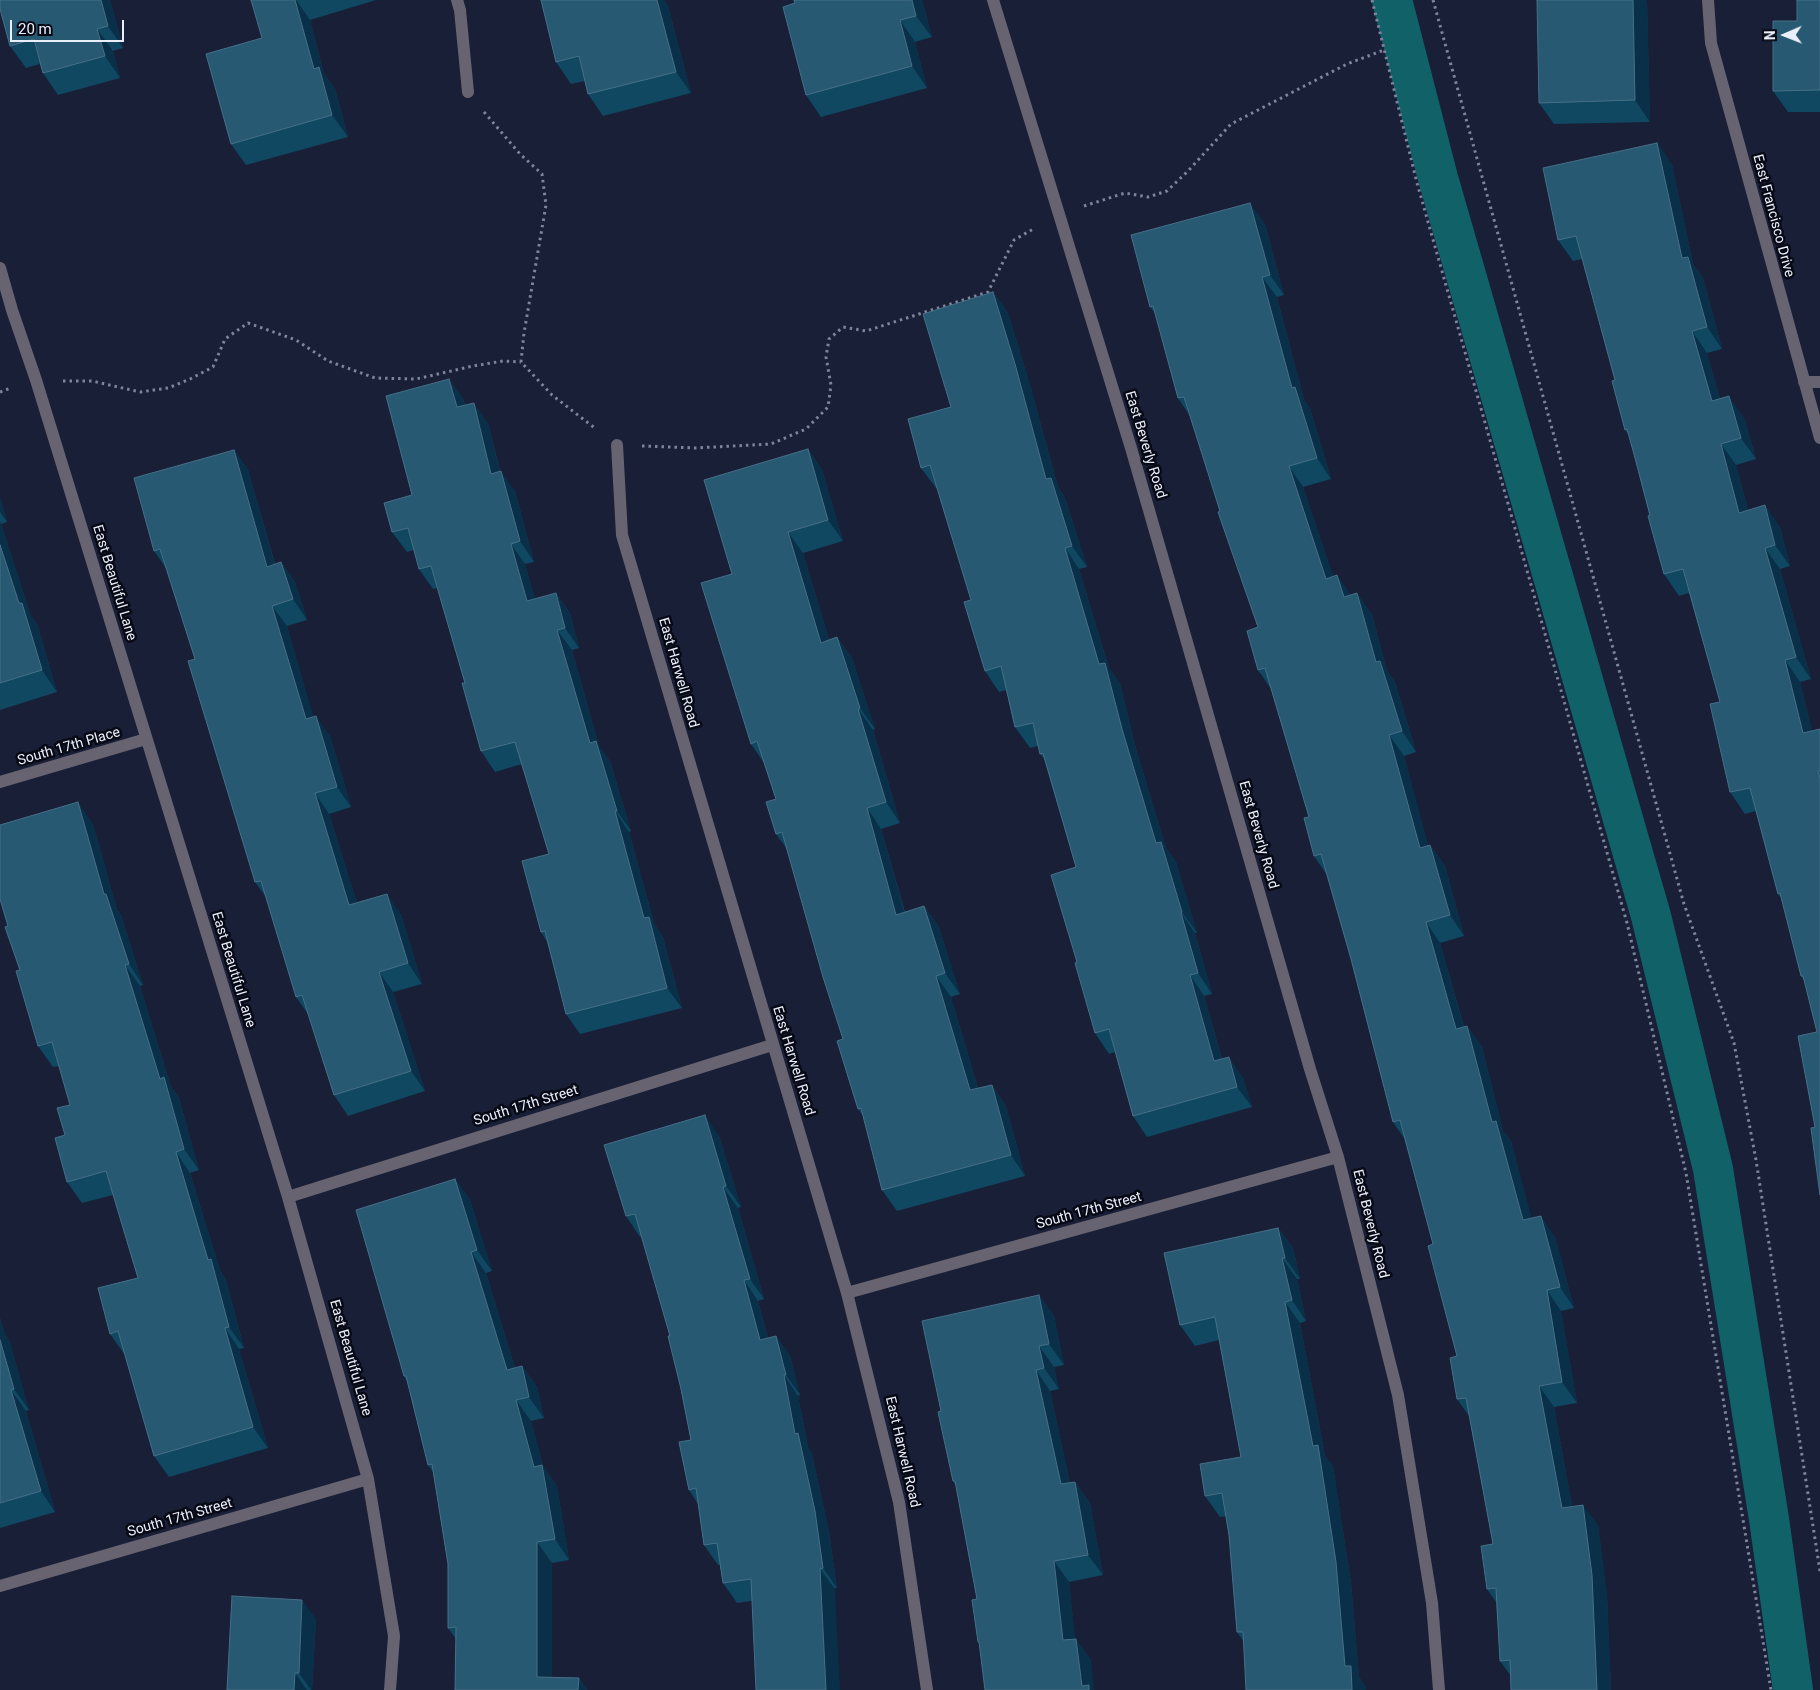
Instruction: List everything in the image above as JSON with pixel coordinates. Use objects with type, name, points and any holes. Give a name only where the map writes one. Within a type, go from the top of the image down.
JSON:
[{"type":"street","points":[[457,0],[460,10],[468,92]]},
{"type":"street","name":"East Beverly Road","points":[[993,0],[1131,448],[1310,1069],[1338,1157],[1398,1395],[1432,1603],[1439,1690]]},
{"type":"street","name":"East Francisco Drive","points":[[1708,0],[1710,43],[1820,438]]},
{"type":"street","name":"East Beautiful Lane","points":[[0,268],[288,1197],[368,1479],[394,1636],[390,1690]]},
{"type":"street","points":[[1804,382],[1820,382]]},
{"type":"street","name":"East Harwell Road","points":[[617,445],[622,535],[772,1045],[848,1293],[899,1502],[927,1690]]},
{"type":"street","name":"South 17th Place","points":[[0,782],[146,740]]},
{"type":"street","name":"South 17th Street","points":[[288,1197],[772,1045]]},
{"type":"street","name":"South 17th Street","points":[[848,1293],[1338,1157]]},
{"type":"street","name":"South 17th Street","points":[[0,1586],[368,1479]]},
{"type":"path","points":[[1372,0],[1417,183],[1630,932],[1686,1173],[1771,1690]]},
{"type":"path","points":[[1433,0],[1684,904],[1734,1043],[1759,1180],[1820,1571]]},
{"type":"path","points":[[36,380],[92,381],[140,392],[168,388],[190,379],[213,366],[225,339],[248,323],[296,340],[328,361],[374,378],[416,380],[480,364],[503,361],[521,362],[552,395],[617,445],[695,448],[771,444],[806,429],[828,407],[831,385],[826,357],[829,339],[843,327],[866,331],[988,292],[1014,240],[1058,214],[1125,193],[1148,197],[1167,190],[1231,124],[1347,64],[1384,50]]},
{"type":"path","points":[[468,92],[520,154],[542,174],[546,204],[524,332],[521,362]]},
{"type":"building","points":[[0,0],[101,0],[108,26],[97,29],[105,56],[43,73],[34,39],[10,46],[0,9]]},
{"type":"building","points":[[251,0],[295,0],[314,69],[319,67],[332,115],[231,144],[206,54],[262,38]]},
{"type":"building","points":[[541,0],[657,0],[676,72],[588,94],[579,56],[556,62]]},
{"type":"building","points":[[794,0],[912,0],[916,16],[900,20],[912,66],[806,95],[783,7],[795,3]]},
{"type":"building","points":[[1537,0],[1633,0],[1635,100],[1539,103]]},
{"type":"building","points":[[1797,0],[1820,0],[1820,90],[1773,91],[1773,21],[1797,21]]},
{"type":"building","points":[[1657,143],[1682,258],[1688,257],[1707,327],[1692,331],[1712,401],[1729,396],[1741,438],[1721,444],[1739,513],[1765,505],[1775,545],[1765,548],[1796,657],[1785,660],[1803,733],[1820,729],[1820,771],[1818,771],[1820,778],[1820,1195],[1811,1128],[1815,1127],[1798,1036],[1817,1032],[1803,976],[1801,976],[1750,788],[1730,792],[1710,704],[1720,702],[1683,569],[1664,574],[1635,458],[1627,429],[1625,430],[1612,381],[1615,380],[1576,236],[1558,240],[1543,168]]},
{"type":"building","points":[[1250,203],[1270,275],[1262,277],[1292,388],[1295,387],[1317,458],[1289,466],[1326,579],[1337,575],[1344,597],[1357,593],[1376,662],[1380,661],[1402,731],[1389,735],[1420,848],[1430,845],[1450,915],[1426,922],[1456,1029],[1467,1026],[1492,1122],[1496,1121],[1523,1220],[1541,1216],[1560,1287],[1547,1290],[1562,1382],[1539,1386],[1562,1508],[1583,1505],[1592,1575],[1597,1690],[1511,1690],[1510,1660],[1500,1661],[1496,1588],[1487,1589],[1481,1546],[1493,1544],[1466,1398],[1457,1399],[1450,1358],[1457,1356],[1428,1246],[1433,1244],[1400,1120],[1393,1122],[1351,959],[1321,854],[1314,856],[1304,818],[1309,817],[1265,668],[1258,670],[1247,631],[1258,627],[1218,512],[1220,511],[1184,397],[1178,398],[1153,306],[1150,307],[1131,235]]},
{"type":"building","points":[[993,292],[1015,364],[1046,479],[1051,478],[1072,546],[1065,548],[1099,664],[1105,663],[1122,729],[1156,843],[1161,842],[1182,912],[1198,973],[1190,975],[1214,1061],[1229,1057],[1237,1087],[1133,1116],[1109,1029],[1095,1033],[1075,963],[1077,962],[1051,875],[1076,867],[1043,753],[1040,754],[1033,723],[1015,727],[1001,666],[985,671],[964,602],[971,600],[930,465],[921,468],[908,419],[951,407],[923,314]]},
{"type":"building","points":[[449,379],[457,407],[474,403],[491,474],[501,471],[520,541],[511,544],[527,601],[556,593],[565,628],[557,630],[590,743],[596,741],[617,811],[615,811],[644,918],[649,917],[667,988],[566,1014],[545,931],[541,932],[522,861],[549,854],[515,742],[481,751],[462,683],[465,683],[431,566],[419,569],[408,528],[392,532],[384,503],[412,495],[386,396]]},
{"type":"building","points":[[808,449],[828,520],[788,532],[821,643],[837,637],[860,708],[858,709],[886,802],[867,808],[896,915],[924,906],[945,973],[936,976],[970,1090],[992,1085],[1011,1155],[882,1190],[861,1108],[858,1109],[837,1041],[843,1039],[823,977],[782,832],[776,834],[766,802],[776,799],[757,741],[751,744],[701,583],[732,574],[704,480]]},
{"type":"building","points":[[234,450],[267,567],[281,562],[293,599],[272,606],[306,719],[316,716],[337,787],[315,793],[349,905],[387,894],[408,963],[379,972],[411,1071],[334,1095],[302,995],[296,997],[261,881],[255,882],[188,661],[195,659],[160,549],[154,551],[134,478]]},
{"type":"building","points":[[0,545],[19,603],[22,603],[42,670],[0,683]]},
{"type":"building","points":[[78,802],[104,894],[106,894],[129,964],[125,965],[160,1079],[164,1077],[184,1149],[176,1152],[208,1260],[211,1259],[229,1327],[225,1328],[253,1427],[154,1456],[118,1331],[110,1334],[98,1288],[138,1278],[106,1171],[67,1182],[55,1138],[65,1135],[57,1108],[70,1105],[52,1042],[38,1046],[16,971],[20,970],[5,927],[8,926],[0,899],[0,825]]},
{"type":"building","points":[[705,1115],[726,1186],[723,1187],[750,1279],[744,1280],[760,1340],[776,1336],[786,1375],[784,1375],[795,1434],[798,1433],[815,1511],[823,1568],[820,1569],[826,1690],[756,1690],[751,1579],[723,1583],[717,1543],[704,1545],[696,1488],[689,1490],[679,1442],[691,1440],[668,1336],[670,1336],[635,1214],[626,1216],[604,1145]]},
{"type":"building","points":[[455,1179],[477,1250],[471,1252],[507,1370],[522,1366],[529,1397],[516,1400],[534,1467],[542,1465],[555,1539],[537,1542],[537,1677],[579,1678],[578,1690],[455,1690],[456,1627],[448,1628],[448,1564],[432,1464],[428,1465],[406,1376],[404,1376],[356,1210]]},
{"type":"building","points":[[1278,1228],[1285,1258],[1282,1258],[1292,1300],[1285,1302],[1313,1446],[1318,1445],[1336,1562],[1345,1666],[1351,1666],[1352,1690],[1246,1690],[1243,1632],[1237,1632],[1229,1535],[1222,1493],[1205,1496],[1200,1464],[1241,1457],[1215,1317],[1180,1325],[1164,1253]]},
{"type":"building","points":[[1039,1295],[1049,1344],[1039,1346],[1044,1368],[1036,1370],[1061,1484],[1075,1482],[1088,1555],[1054,1561],[1063,1640],[1076,1639],[1082,1686],[1089,1685],[1089,1690],[985,1690],[972,1600],[977,1599],[955,1481],[953,1481],[938,1412],[941,1411],[922,1321]]},
{"type":"building","points":[[0,1340],[14,1389],[11,1390],[41,1491],[0,1503]]},
{"type":"building","points":[[232,1596],[302,1600],[299,1673],[295,1673],[294,1690],[227,1690]]},
{"type":"waterway","points":[[1392,0],[1438,178],[1651,916],[1713,1169],[1769,1519],[1793,1690]]}]
